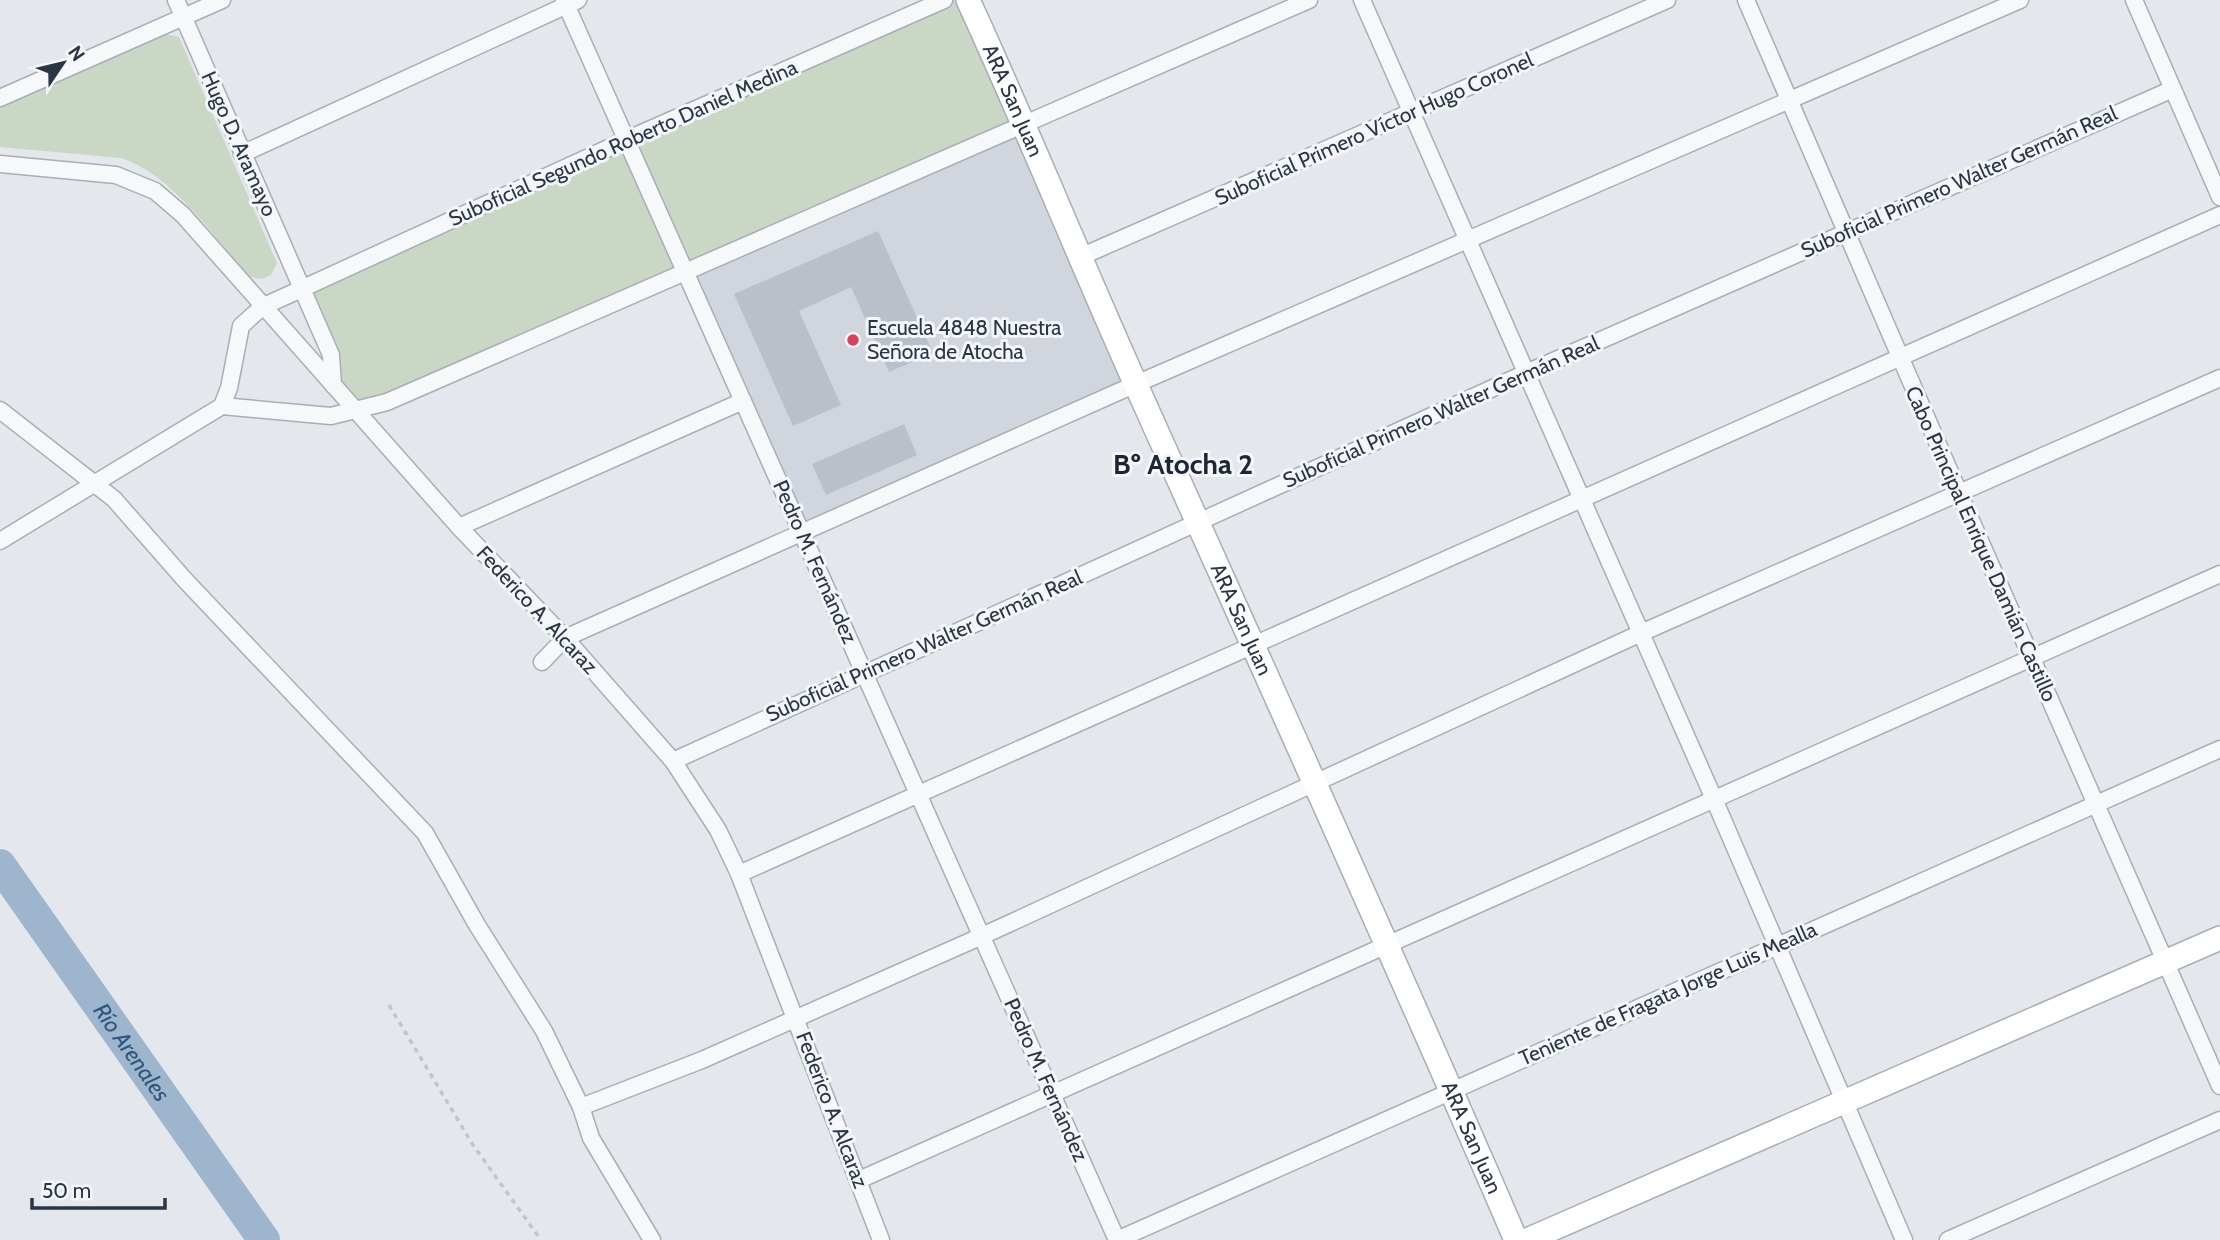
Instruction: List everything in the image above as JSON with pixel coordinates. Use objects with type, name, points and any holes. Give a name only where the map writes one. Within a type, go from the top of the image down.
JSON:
[{"type":"street","name":"Hugo D. Aramayo","points":[[176,0],[331,355],[333,385]]},
{"type":"street","points":[[0,98],[222,0]]},
{"type":"street","name":"Suboficial Segundo Roberto Daniel Medina","points":[[262,307],[626,140],[944,0]]},
{"type":"street","name":"ARA San Juan","points":[[968,0],[1026,125],[1080,257],[1317,785],[1516,1240]]},
{"type":"street","points":[[0,541],[222,406],[307,416],[331,416],[387,402],[1309,0]]},
{"type":"street","points":[[1362,0],[1714,799],[1903,1240]]},
{"type":"street","name":"Suboficial Primero Víctor Hugo Coronel","points":[[1080,257],[1667,0]]},
{"type":"street","name":"Cabo Principal Enrique Damián Castillo","points":[[1746,0],[1899,357],[2220,1086]]},
{"type":"street","points":[[542,662],[565,638],[802,535],[1136,384],[2020,0]]},
{"type":"street","points":[[2134,0],[2220,197]]},
{"type":"street","points":[[242,154],[569,2]]},
{"type":"street","name":"Pedro M. Fernández","points":[[569,2],[626,140],[1117,1240]]},
{"type":"street","name":"Suboficial Primero Walter Germán Real","points":[[673,761],[1526,373],[2174,89]]},
{"type":"street","name":"Federico A. Alcaraz","points":[[0,164],[116,175],[155,191],[183,215],[459,527],[565,638],[673,761],[718,830],[739,874],[881,1240]]},
{"type":"street","points":[[739,874],[2220,215]]},
{"type":"street","points":[[222,406],[229,388],[241,326],[262,307]]},
{"type":"street","points":[[581,1107],[702,1060],[796,1016],[982,936],[1317,785],[1641,633],[2220,378]]},
{"type":"street","points":[[459,527],[743,401]]},
{"type":"street","points":[[0,410],[95,482],[425,833],[477,926],[537,1019],[581,1107],[591,1138],[606,1167],[652,1240]]},
{"type":"street","points":[[859,1180],[2220,574]]},
{"type":"street","name":"Teniente de Fragata Jorge Luis Mealla","points":[[1117,1240],[2220,749]]},
{"type":"street","points":[[1527,1240],[2220,938]]},
{"type":"street","points":[[1948,1240],[2220,1120]]},
{"type":"path","points":[[389,1005],[473,1145],[541,1240]]},
{"type":"shaded area","points":[[1024,131],[1131,382],[802,534],[688,272]]},
{"type":"green space","points":[[944,0],[968,0],[1026,125],[355,410],[333,385],[302,288]]},
{"type":"green space","points":[[160,33],[179,37],[277,263],[271,275],[262,279],[250,277],[175,192],[139,166],[121,158],[0,147],[0,102]]},
{"type":"building","points":[[878,231],[933,353],[889,372],[851,287],[799,311],[841,405],[793,426],[734,294]]},
{"type":"building","points":[[904,424],[917,455],[826,495],[812,464]]},
{"type":"waterway","name":"Río Arenales","points":[[0,865],[264,1240]]},
{"type":"place","name":"Escuela 4848 Nuestra Señora de Atocha","points":[[853,340]]},
{"type":"district","name":"Bº Atocha 2","points":[[1183,464]]}]
